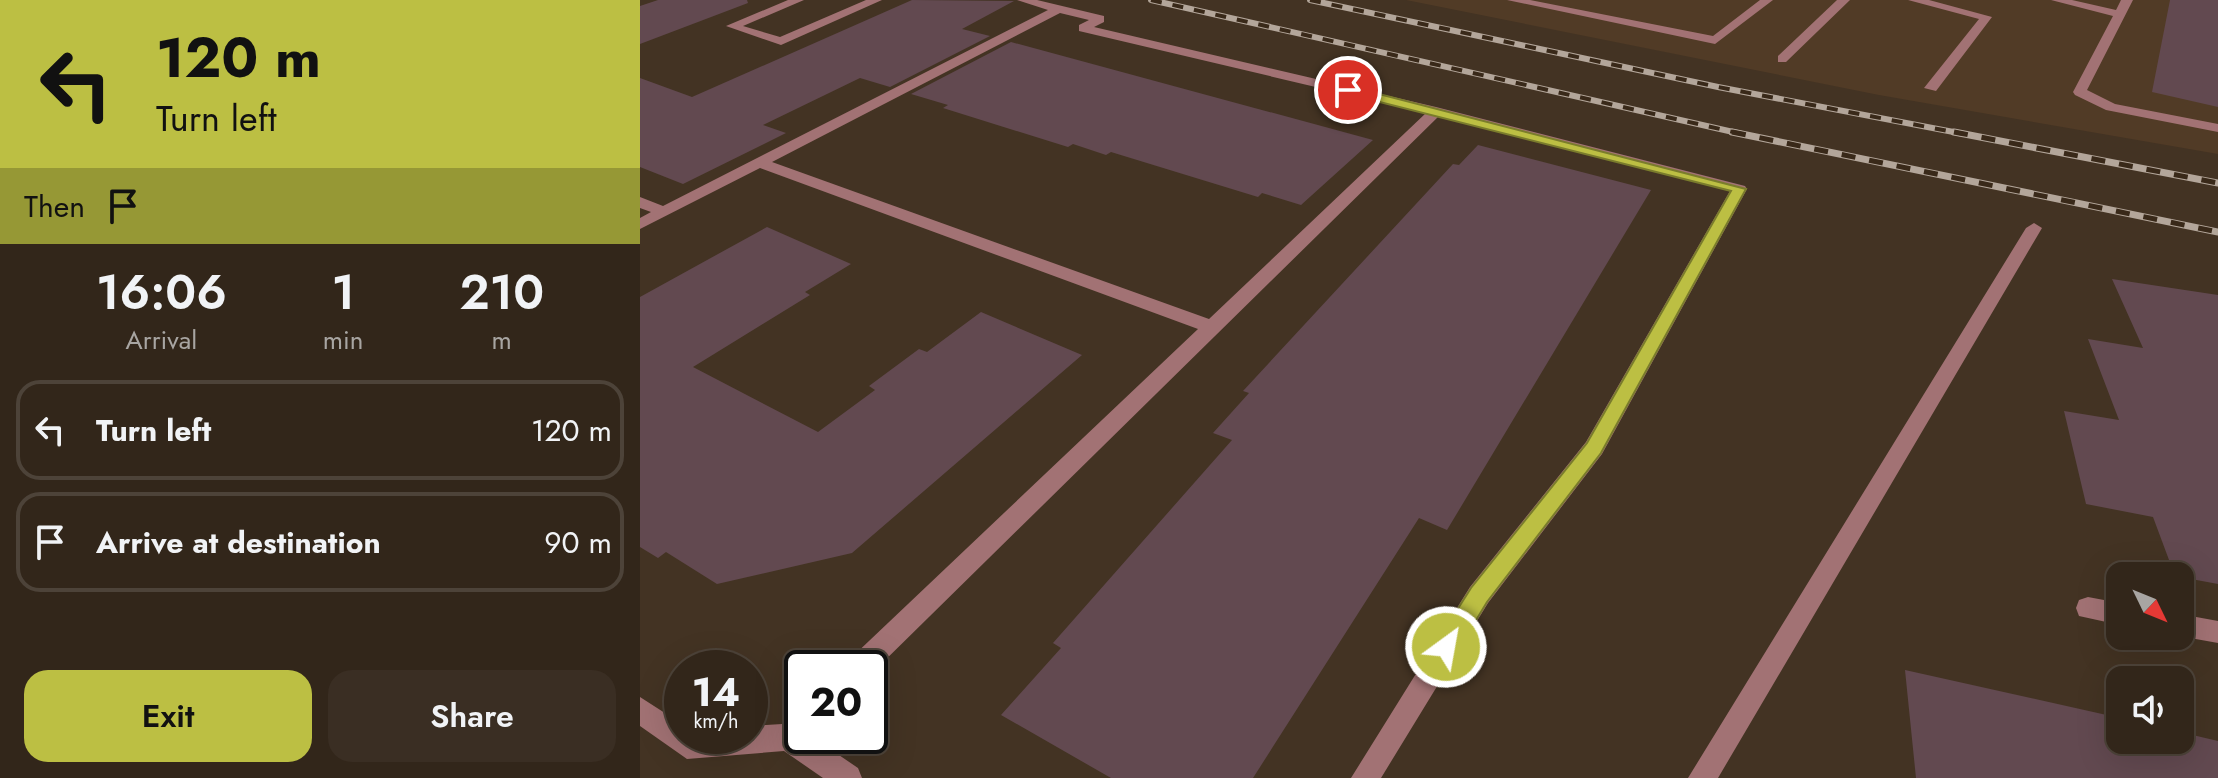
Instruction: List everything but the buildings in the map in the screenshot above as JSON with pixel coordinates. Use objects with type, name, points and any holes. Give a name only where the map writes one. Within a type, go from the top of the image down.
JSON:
[{"type":"lane","points":[[798,0],[732,26],[781,41],[876,0]]},
{"type":"lane","points":[[1023,0],[1100,19],[1083,28],[1436,111],[1739,189],[1594,448],[1479,595],[1365,778]]},
{"type":"lane","points":[[1513,0],[1715,40],[1767,0]]},
{"type":"lane","points":[[1782,59],[1844,0]]},
{"type":"lane","points":[[1914,0],[1986,17],[1931,88]]},
{"type":"lane","points":[[2057,0],[2120,14]]},
{"type":"lane","points":[[2127,0],[2080,92],[2111,107],[2218,128]]},
{"type":"lane","points":[[640,224],[1058,9]]},
{"type":"lane","points":[[878,650],[1436,111]]},
{"type":"lane","points":[[760,163],[1212,327]]},
{"type":"lane","points":[[640,202],[664,212]]},
{"type":"lane","points":[[1702,778],[2034,228]]},
{"type":"lane","points":[[2088,608],[2106,611]]},
{"type":"lane","points":[[2194,628],[2218,632]]},
{"type":"lane","points":[[640,710],[687,745],[784,732]]},
{"type":"lane","points":[[822,754],[848,778]]},
{"type":"shaded area","points":[[1406,0],[2218,0],[2218,154],[1879,95]]},
{"type":"railway","points":[[1151,0],[1742,134]]},
{"type":"railway","points":[[1310,0],[1718,87],[1964,134]]},
{"type":"railway","points":[[1732,132],[2218,232]]},
{"type":"railway","points":[[1954,132],[2218,183]]},
{"type":"route","points":[[1348,90],[1739,189],[1594,448],[1479,595],[1446,647]]}]
